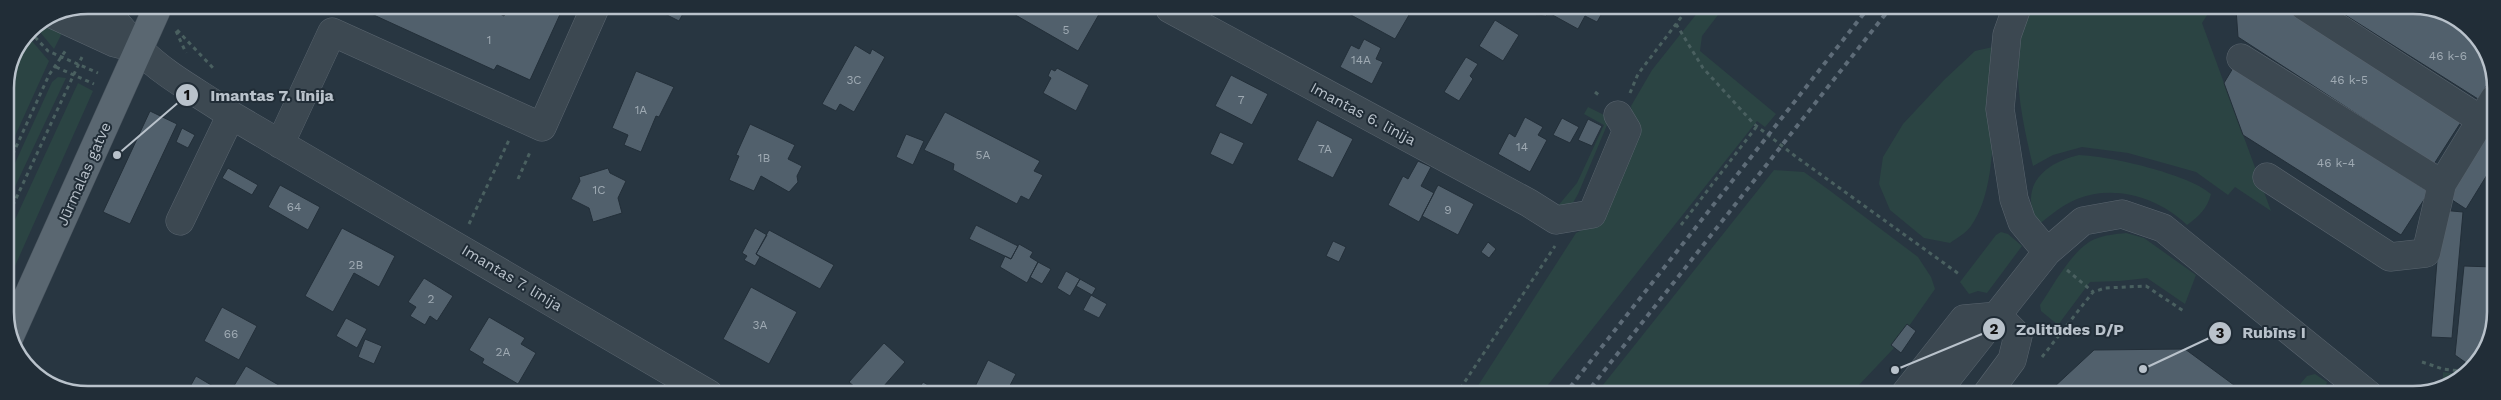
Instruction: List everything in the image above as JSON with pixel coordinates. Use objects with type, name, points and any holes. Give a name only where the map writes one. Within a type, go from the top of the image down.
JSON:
[{"type":"main road","name":"Jūrmalas gatve","points":[[15,325],[155,14]]},
{"type":"street","points":[[280,144],[337,21],[542,126],[592,14]]},
{"type":"street","name":"Imantas 6. līnija","points":[[1179,14],[1556,220],[1592,214],[1627,130],[1618,115]]},
{"type":"street","points":[[2014,14],[2007,35],[2000,109],[2014,199],[2022,222],[2047,252]]},
{"type":"street","points":[[2318,14],[2487,108]]},
{"type":"street","name":"Imantas 7. līnija","points":[[65,17],[91,24],[122,27],[139,49],[230,115],[458,246],[695,386]]},
{"type":"street","points":[[2240,58],[2442,184]]},
{"type":"street","points":[[2267,177],[2390,257],[2426,254],[2442,184],[2487,111]]},
{"type":"street","points":[[180,221],[230,115]]},
{"type":"street","points":[[1941,386],[2047,252],[2083,221],[2122,214],[2163,228],[2358,386]]},
{"type":"street","points":[[1911,386],[1964,319],[1998,316]]},
{"type":"street","points":[[1993,386],[2012,360],[2018,336],[1998,316]]},
{"type":"path","points":[[14,152],[49,76],[62,57],[91,24]]},
{"type":"path","points":[[14,202],[91,24]]},
{"type":"path","points":[[1676,24],[1703,68],[1757,126],[1795,156],[1959,274]]},
{"type":"path","points":[[1681,225],[1757,126]]},
{"type":"path","points":[[458,246],[509,140]]},
{"type":"path","points":[[2047,252],[2093,292]]},
{"type":"path","points":[[2037,363],[2093,292],[2105,288],[2146,286],[2185,312]]},
{"type":"path","points":[[2422,362],[2443,370],[2458,371]]},
{"type":"green space","points":[[1696,14],[1719,14],[1702,36],[1700,51],[1776,114],[1765,127],[1757,121],[1547,386],[1478,386],[1576,233],[1595,224],[1634,128],[1631,106],[1652,70]]},
{"type":"green space","points":[[2026,14],[2208,14],[2202,23],[2271,211],[2235,187],[2228,195],[2196,172],[2128,153],[2082,147],[2053,155],[2033,166],[2024,127],[2018,86],[2019,45]]},
{"type":"green space","points":[[50,25],[63,31],[54,49],[40,32]]},
{"type":"green space","points":[[32,41],[49,61],[14,138],[14,88],[19,60]]},
{"type":"green space","points":[[1993,47],[1993,140],[1987,188],[1981,209],[1969,229],[1950,243],[1924,238],[1890,210],[1879,184],[1883,157],[1903,124],[1944,80],[1975,51]]},
{"type":"green space","points":[[58,77],[66,78],[14,189],[14,165],[52,82]]},
{"type":"green space","points":[[78,83],[93,91],[14,268],[14,222]]},
{"type":"green space","points":[[1588,107],[1610,118],[1578,194],[1570,208],[1560,214],[1557,207],[1577,183],[1604,125],[1584,114]]},
{"type":"green space","points":[[2079,155],[2148,167],[2185,180],[2211,194],[2202,212],[2187,225],[2163,207],[2150,201],[2136,196],[2106,193],[2072,201],[2038,225],[2031,201],[2032,189],[2036,181],[2054,164]]},
{"type":"green space","points":[[1774,170],[1804,172],[1829,190],[1918,257],[1931,277],[1935,289],[1909,326],[1907,324],[1891,345],[1894,348],[1858,386],[1602,386]]},
{"type":"green space","points":[[2001,232],[2008,234],[2022,246],[1987,293],[1978,291],[1969,294],[1960,282],[1996,235]]},
{"type":"green space","points":[[2126,233],[2144,238],[2196,275],[2185,304],[2147,278],[2090,282],[2058,325],[2041,311],[2040,305],[2064,268],[2079,250],[2095,239]]},
{"type":"green space","points":[[2443,372],[2455,373],[2454,374],[2443,380]]},
{"type":"green space","points":[[2315,374],[2327,382],[2326,386],[2299,386],[2307,376]]},
{"type":"building","points":[[372,14],[500,14],[504,16],[505,14],[560,14],[530,80],[497,65],[494,70]]},
{"type":"building","points":[[665,14],[683,14],[679,21]]},
{"type":"building","points":[[1014,14],[1099,14],[1078,51]]},
{"type":"building","points":[[1407,14],[1409,15],[1395,39],[1351,15]]},
{"type":"building","points":[[1535,14],[1548,14],[1546,16]]},
{"type":"building","points":[[1551,14],[1602,14],[1597,22],[1585,16],[1578,29]]},
{"type":"building","points":[[2236,14],[2293,14],[2461,122],[2434,164],[2238,37]]},
{"type":"building","points":[[2344,14],[2422,14],[2444,20],[2462,32],[2472,43],[2482,60],[2487,85],[2478,99]]},
{"type":"building","points":[[1495,20],[1519,35],[1503,61],[1479,46]]},
{"type":"building","points":[[1364,39],[1381,48],[1376,59],[1383,62],[1372,84],[1340,67],[1351,45],[1359,49]]},
{"type":"building","points":[[855,45],[870,54],[872,49],[885,57],[854,112],[840,104],[836,111],[822,104]]},
{"type":"building","points":[[1466,57],[1478,64],[1470,76],[1473,79],[1459,101],[1444,92]]},
{"type":"building","points":[[1057,68],[1089,85],[1076,111],[1043,93],[1051,78],[1048,76],[1051,69],[1055,71]]},
{"type":"building","points":[[2233,68],[2429,192],[2401,235],[2243,135],[2224,83]]},
{"type":"building","points":[[636,71],[674,87],[659,117],[656,116],[641,152],[624,145],[628,135],[612,128]]},
{"type":"building","points":[[1231,75],[1268,94],[1252,125],[1215,106]]},
{"type":"building","points":[[150,111],[177,124],[130,224],[103,212]]},
{"type":"building","points":[[945,112],[1040,161],[1034,171],[1043,175],[1029,200],[1021,196],[1017,204],[953,170],[954,164],[924,150]]},
{"type":"building","points":[[1525,117],[1543,127],[1538,135],[1547,140],[1530,172],[1498,154],[1509,133],[1515,137]]},
{"type":"building","points":[[1562,118],[1579,127],[1570,143],[1553,135]]},
{"type":"building","points":[[1588,119],[1602,126],[1592,146],[1578,140]]},
{"type":"building","points":[[1317,120],[1353,139],[1333,178],[1297,160]]},
{"type":"building","points":[[750,124],[795,145],[788,159],[802,166],[797,176],[798,182],[789,192],[761,176],[754,191],[729,180],[739,156],[736,155]]},
{"type":"building","points":[[182,128],[195,135],[188,148],[176,142]]},
{"type":"building","points":[[2487,130],[2487,175],[2466,209],[2446,196]]},
{"type":"building","points":[[1220,132],[1244,143],[1233,165],[1210,154]]},
{"type":"building","points":[[906,134],[924,141],[913,165],[896,157]]},
{"type":"building","points":[[1418,161],[1431,167],[1421,186],[1434,193],[1419,222],[1388,205],[1403,176],[1408,179]]},
{"type":"building","points":[[228,168],[258,185],[252,195],[222,178]]},
{"type":"building","points":[[608,168],[610,173],[626,181],[618,198],[622,213],[593,222],[589,208],[571,199],[580,181],[579,177]]},
{"type":"building","points":[[280,185],[320,207],[308,230],[268,207]]},
{"type":"building","points":[[1438,185],[1474,204],[1458,235],[1422,216]]},
{"type":"building","points":[[2441,210],[2463,212],[2452,338],[2431,337]]},
{"type":"building","points":[[976,225],[1018,246],[1011,259],[969,239]]},
{"type":"building","points":[[342,228],[395,256],[379,287],[354,273],[333,312],[305,296]]},
{"type":"building","points":[[755,228],[767,235],[756,254],[760,257],[755,266],[744,260],[747,256],[742,253]]},
{"type":"building","points":[[769,230],[834,265],[820,289],[756,254]]},
{"type":"building","points":[[1333,241],[1346,247],[1339,262],[1326,256]]},
{"type":"building","points":[[1488,242],[1496,249],[1489,258],[1481,252]]},
{"type":"building","points":[[1019,244],[1033,252],[1030,257],[1038,262],[1027,283],[1000,267],[1005,256],[1011,259]]},
{"type":"building","points":[[1038,262],[1051,269],[1042,284],[1030,277]]},
{"type":"building","points":[[2464,266],[2487,267],[2487,321],[2480,345],[2466,363],[2455,355]]},
{"type":"building","points":[[1066,271],[1080,279],[1070,296],[1057,288]]},
{"type":"building","points":[[424,278],[453,296],[437,321],[430,316],[425,325],[410,316],[416,307],[408,302]]},
{"type":"building","points":[[1080,279],[1096,288],[1092,295],[1076,286]]},
{"type":"building","points":[[751,287],[797,312],[769,364],[723,339]]},
{"type":"building","points":[[1091,295],[1107,304],[1099,318],[1083,310]]},
{"type":"building","points":[[222,307],[257,326],[239,360],[204,341]]},
{"type":"building","points":[[489,317],[525,338],[521,344],[536,353],[518,384],[482,363],[484,359],[469,350]]},
{"type":"building","points":[[346,318],[367,329],[357,348],[336,336]]},
{"type":"building","points":[[1907,324],[1916,331],[1901,353],[1891,345]]},
{"type":"building","points":[[365,339],[382,346],[374,364],[358,357]]},
{"type":"building","points":[[884,343],[905,362],[884,386],[854,386],[849,382]]},
{"type":"building","points":[[2185,349],[2235,386],[2055,386],[2094,350]]},
{"type":"building","points":[[988,360],[1016,374],[1010,386],[975,386]]},
{"type":"building","points":[[246,366],[280,386],[234,386]]},
{"type":"building","points":[[196,376],[213,386],[190,386]]},
{"type":"building","points":[[923,382],[929,386],[921,386]]},
{"type":"railway","points":[[1571,386],[1863,14]]},
{"type":"railway","points":[[1592,386],[1885,14]]},
{"type":"place","name":"Imantas 7. līnija","points":[[117,155]]},
{"type":"place","name":"Rubīns I","points":[[2143,369]]},
{"type":"place","name":"Zolitūdes D/P","points":[[1895,370]]}]
